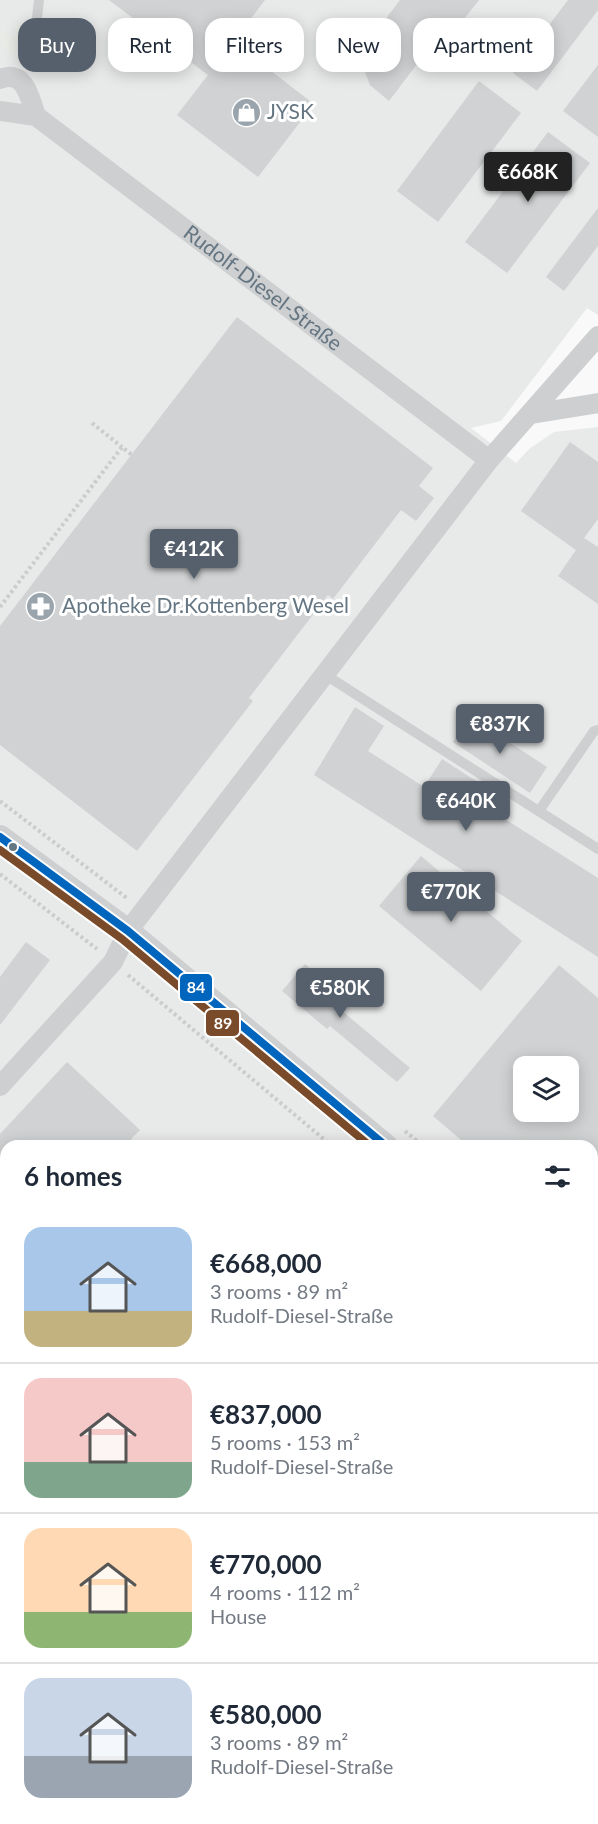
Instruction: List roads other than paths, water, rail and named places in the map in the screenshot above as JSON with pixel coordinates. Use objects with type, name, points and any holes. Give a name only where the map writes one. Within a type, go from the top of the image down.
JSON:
[{"type":"street","points":[[0,79],[12,76],[21,80],[27,88],[36,116],[6,114],[0,111]]},
{"type":"street","name":"Rudolf-Diesel-Straße","points":[[36,116],[489,460]]},
{"type":"street","points":[[0,1086],[113,962],[128,931],[489,460],[596,342]]},
{"type":"street","points":[[531,414],[598,403]]},
{"type":"street","points":[[0,837],[128,931],[379,1140]]},
{"type":"lane","points":[[38,18],[39,0]]},
{"type":"lane","points":[[324,674],[598,849]]},
{"type":"lane","points":[[539,812],[594,731],[598,730]]},
{"type":"place","name":"JYSK","points":[[246,112]]},
{"type":"place","name":"Apotheke Dr.Kottenberg Wesel","points":[[41,606]]}]
